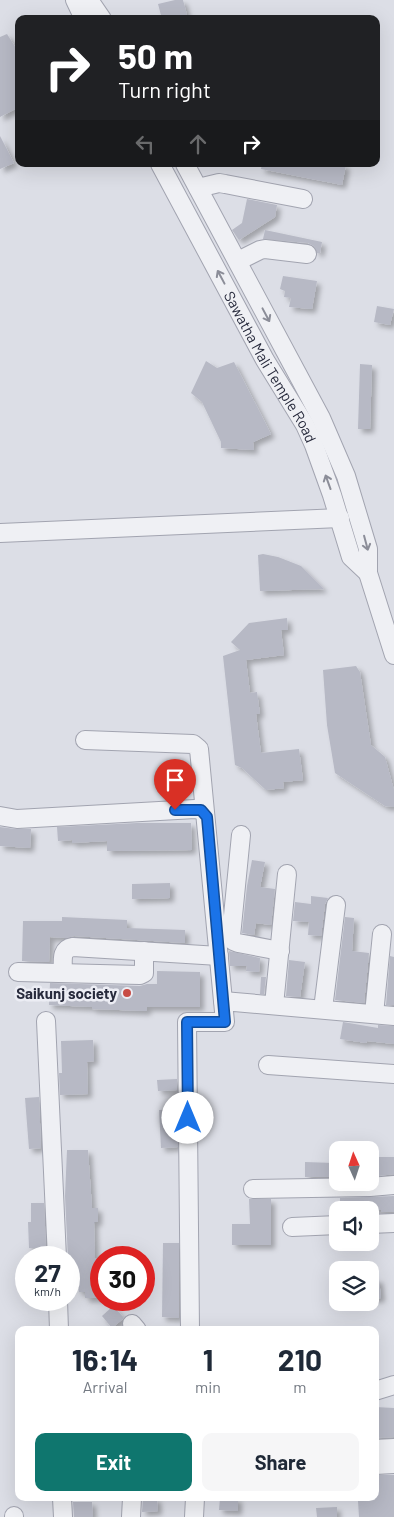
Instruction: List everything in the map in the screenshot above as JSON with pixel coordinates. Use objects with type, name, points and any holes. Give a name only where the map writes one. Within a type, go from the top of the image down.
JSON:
[{"type":"street","points":[[75,0],[82,15]]},
{"type":"street","points":[[89,0],[99,15]]},
{"type":"street","name":"Sawatha Mali Temple Road","points":[[162,167],[266,360],[304,425],[314,445],[340,518],[351,557],[368,573]]},
{"type":"street","name":"Sawatha Mali Temple Road","points":[[187,167],[321,418],[346,476],[368,549],[368,573],[391,635],[394,655]]},
{"type":"street","points":[[198,188],[219,183],[303,199]]},
{"type":"street","points":[[238,261],[265,249],[307,254]]},
{"type":"street","points":[[0,533],[340,518]]},
{"type":"street","points":[[85,740],[197,745],[199,749],[204,812],[207,817],[225,1022],[187,1022],[190,1326]]},
{"type":"street","points":[[0,816],[17,819],[195,809],[204,812]]},
{"type":"street","points":[[241,835],[231,936],[233,941],[238,943],[280,951]]},
{"type":"street","points":[[274,1005],[287,874]]},
{"type":"street","points":[[323,1009],[336,905]]},
{"type":"street","points":[[374,1014],[382,934]]},
{"type":"street","points":[[63,972],[63,952],[68,948],[219,956]]},
{"type":"street","points":[[18,972],[140,975],[144,973],[145,969],[144,951]]},
{"type":"street","points":[[224,1001],[394,1016]]},
{"type":"street","points":[[46,1021],[56,1246]]},
{"type":"street","points":[[268,1065],[394,1074]]},
{"type":"street","points":[[253,1189],[394,1185]]},
{"type":"street","points":[[379,1224],[394,1223]]},
{"type":"street","points":[[292,1227],[329,1225]]},
{"type":"street","points":[[58,1311],[59,1326]]},
{"type":"street","points":[[379,1390],[394,1384]]},
{"type":"street","points":[[379,1449],[394,1448]]},
{"type":"street","points":[[379,1465],[394,1464]]},
{"type":"street","points":[[62,1501],[63,1517]]},
{"type":"street","points":[[131,1517],[132,1501]]},
{"type":"street","points":[[194,1517],[196,1501]]},
{"type":"building","points":[[183,0],[187,15],[161,15],[158,4]]},
{"type":"building","points":[[7,34],[15,47],[15,109],[0,117],[0,37]]},
{"type":"building","points":[[0,136],[14,163],[0,169]]},
{"type":"building","points":[[261,167],[346,167],[342,185],[261,169]]},
{"type":"building","points":[[247,199],[277,205],[275,217],[239,240],[232,230],[242,223]]},
{"type":"building","points":[[265,230],[322,242],[320,253],[317,253],[314,246],[308,243],[263,239]]},
{"type":"building","points":[[283,276],[317,281],[312,309],[289,307],[291,298],[284,297],[285,291],[280,289]]},
{"type":"building","points":[[377,306],[394,309],[390,325],[374,322]]},
{"type":"building","points":[[206,361],[217,368],[234,362],[271,434],[253,442],[254,450],[221,448],[221,442],[202,402],[191,393]]},
{"type":"building","points":[[360,364],[372,365],[370,429],[358,429]]},
{"type":"building","points":[[258,555],[278,557],[301,566],[324,589],[260,591]]},
{"type":"building","points":[[287,618],[288,630],[281,630],[284,655],[246,660],[250,693],[257,692],[260,714],[256,714],[261,753],[299,749],[303,780],[283,782],[284,788],[266,790],[242,768],[235,765],[223,656],[240,650],[231,642],[249,623]]},
{"type":"building","points":[[356,666],[360,672],[371,745],[385,757],[394,790],[394,807],[385,806],[335,773],[327,725],[323,670]]},
{"type":"building","points":[[137,823],[191,823],[192,850],[107,851],[107,841],[72,843],[72,840],[58,841],[57,827]]},
{"type":"building","points":[[0,827],[31,829],[30,848],[0,846]]},
{"type":"building","points":[[252,860],[265,862],[260,887],[275,889],[271,925],[256,923],[254,935],[242,933]]},
{"type":"building","points":[[170,883],[170,898],[132,899],[132,884]]},
{"type":"building","points":[[311,896],[328,898],[325,904],[321,936],[308,935],[309,922],[293,921],[295,902],[311,904]]},
{"type":"building","points":[[62,917],[127,920],[127,928],[185,930],[185,943],[74,936],[66,938],[50,937],[49,962],[22,961],[23,921],[62,921]]},
{"type":"building","points":[[345,917],[354,918],[352,951],[369,953],[364,1003],[335,1000]]},
{"type":"building","points":[[229,951],[260,958],[259,972],[246,971],[247,966],[230,966]]},
{"type":"building","points":[[390,956],[394,957],[394,1005],[386,1005]]},
{"type":"building","points":[[289,960],[305,962],[300,997],[286,996]]},
{"type":"building","points":[[157,971],[200,972],[200,1007],[147,1007],[147,1011],[49,1005],[50,983],[140,986],[157,984]]},
{"type":"building","points":[[261,977],[266,977],[264,994],[260,994]]},
{"type":"building","points":[[343,1022],[378,1028],[378,1025],[394,1026],[394,1044],[367,1041],[366,1043],[340,1039]]},
{"type":"building","points":[[93,1040],[94,1061],[87,1062],[88,1094],[60,1095],[59,1073],[62,1073],[61,1041]]},
{"type":"building","points":[[177,1079],[177,1090],[158,1091],[157,1080]]},
{"type":"building","points":[[39,1097],[41,1148],[29,1149],[25,1098]]},
{"type":"building","points":[[177,1109],[178,1147],[161,1148],[159,1110]]},
{"type":"building","points":[[67,1150],[88,1150],[92,1208],[98,1208],[98,1222],[94,1222],[95,1246],[90,1246],[90,1298],[85,1298],[85,1292],[80,1292],[80,1246],[67,1246],[65,1196]]},
{"type":"building","points":[[379,1157],[394,1157],[394,1174],[379,1176]]},
{"type":"building","points":[[305,1162],[329,1163],[329,1177],[305,1177]]},
{"type":"building","points":[[394,1196],[394,1212],[381,1212],[379,1210],[379,1201],[340,1201],[340,1198]]},
{"type":"building","points":[[249,1199],[271,1199],[271,1245],[232,1245],[232,1224],[250,1224]]},
{"type":"building","points":[[31,1203],[44,1203],[46,1246],[29,1246],[28,1222],[31,1222]]},
{"type":"building","points":[[163,1243],[179,1243],[179,1318],[162,1317]]},
{"type":"building","points":[[379,1279],[381,1298],[379,1298]]},
{"type":"building","points":[[108,1311],[118,1311],[124,1318],[114,1326],[110,1326],[102,1316]]},
{"type":"building","points":[[379,1407],[394,1408],[394,1437],[379,1438]]},
{"type":"building","points":[[379,1475],[394,1475],[394,1517],[359,1517],[358,1501],[379,1501]]},
{"type":"building","points":[[143,1501],[157,1501],[158,1511],[142,1512]]},
{"type":"building","points":[[220,1501],[238,1501],[238,1511],[219,1510]]},
{"type":"building","points":[[73,1502],[92,1502],[93,1517],[74,1517]]},
{"type":"building","points":[[337,1507],[337,1517],[317,1517],[316,1508]]},
{"type":"place","name":"Saikunj society","points":[[127,993]]},
{"type":"route","points":[[175,810],[201,810],[207,817],[225,1022],[187,1022],[188,1118]]}]
